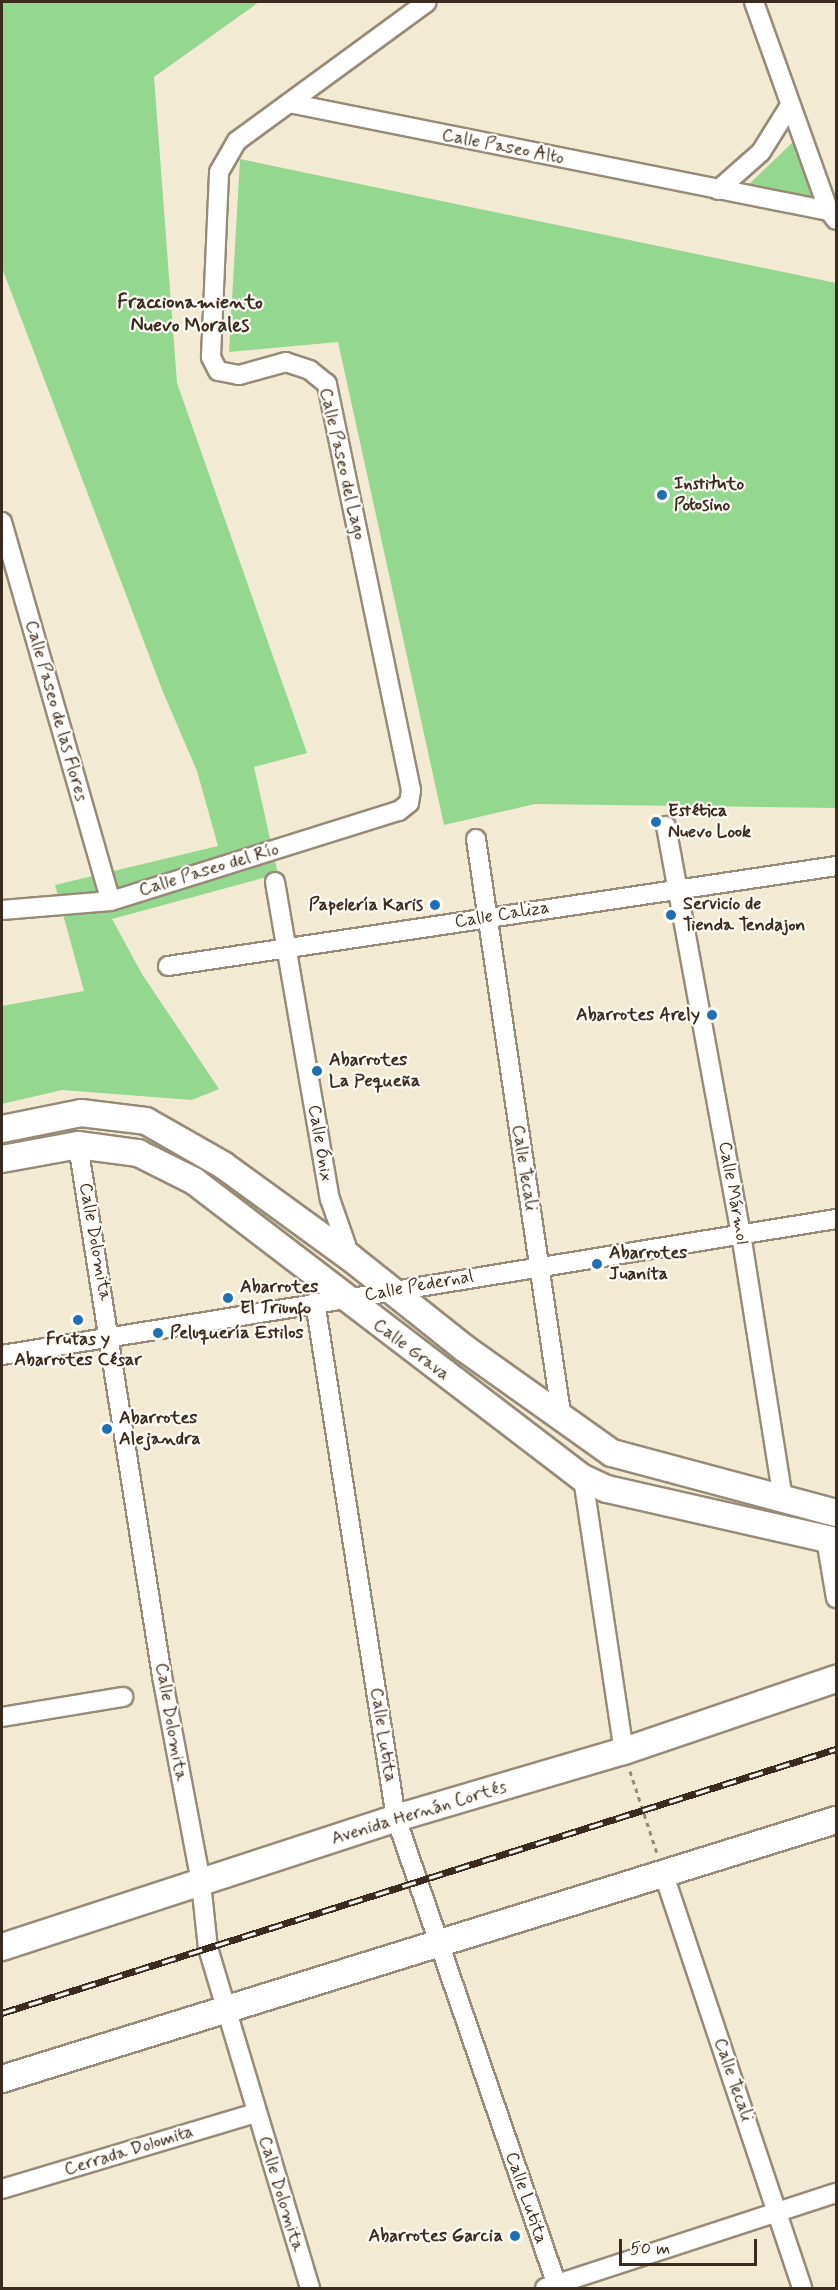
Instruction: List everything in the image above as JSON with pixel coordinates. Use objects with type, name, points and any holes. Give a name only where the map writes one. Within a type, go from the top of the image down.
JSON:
[{"type":"main road","name":"Calle Grava","points":[[2,1128],[81,1113],[147,1121],[223,1166],[351,1258],[561,1420],[612,1453],[837,1513]]},
{"type":"main road","name":"Calle Grava","points":[[2,1159],[78,1145],[138,1153],[194,1181],[345,1299],[584,1478],[608,1489],[831,1540]]},
{"type":"main road","name":"Avenida Hernán Cortés","points":[[2,1947],[396,1818],[624,1751],[837,1679]]},
{"type":"main road","points":[[2,2079],[224,2007],[837,1820]]},
{"type":"street","name":"Calle Paseo del Lago","points":[[409,803],[411,790],[327,384],[310,370],[286,362],[240,375],[218,371],[211,357],[219,172],[237,141],[427,2]]},
{"type":"street","name":"Calle Paseo Alto","points":[[754,2],[789,107],[833,216]]},
{"type":"street","name":"Calle Paseo Alto","points":[[289,103],[717,190],[833,216]]},
{"type":"street","points":[[717,190],[761,152],[789,107]]},
{"type":"street","name":"Calle Paseo de las Flores","points":[[2,522],[111,901]]},
{"type":"street","name":"Calle Paseo del Río","points":[[2,910],[111,901],[399,811],[409,803]]},
{"type":"street","name":"Calle Mármol","points":[[666,826],[741,1234],[783,1499]]},
{"type":"street","name":"Calle Tecali","points":[[476,839],[485,917],[561,1420]]},
{"type":"street","name":"Calle Caliza","points":[[168,966],[837,866]]},
{"type":"street","name":"Calle Ónix","points":[[275,882],[330,1199],[351,1258]]},
{"type":"street","name":"Calle Dolomita","points":[[78,1145],[111,1337],[162,1676],[201,1883],[208,1948],[310,2289]]},
{"type":"street","name":"Calle Pedernal","points":[[2,1355],[539,1265],[837,1219]]},
{"type":"street","name":"Calle Lutita","points":[[315,1302],[396,1818],[553,2287]]},
{"type":"street","points":[[584,1478],[624,1751]]},
{"type":"street","points":[[831,1540],[837,1598]]},
{"type":"street","points":[[2,1717],[123,1697]]},
{"type":"street","name":"Calle Tecali","points":[[663,1872],[802,2289]]},
{"type":"street","name":"Cerrada Dolomita","points":[[2,2189],[256,2113]]},
{"type":"street","points":[[553,2287],[837,2193]]},
{"type":"path","points":[[624,1751],[663,1872]]},
{"type":"green space","points":[[2,2],[259,2],[154,77],[177,383],[307,753],[254,767],[278,874],[112,919],[142,974],[219,1089],[192,1100],[62,1090],[2,1104],[2,1006],[84,991],[55,885],[218,846],[197,771],[163,692],[2,268]]},
{"type":"green space","points":[[795,140],[817,198],[814,206],[744,189]]},
{"type":"green space","points":[[240,159],[836,283],[836,808],[535,804],[444,825],[338,342],[229,352]]},
{"type":"railway","points":[[2,2013],[836,1749]]},
{"type":"place","name":"Instituto Potosino","points":[[662,495]]},
{"type":"place","name":"Estética Nuevo Look","points":[[656,822]]},
{"type":"place","name":"Papelería Karis","points":[[435,905]]},
{"type":"place","name":"Servicio de Tienda Tendajon","points":[[671,915]]},
{"type":"place","name":"Abarrotes Arely","points":[[712,1015]]},
{"type":"place","name":"Abarrotes La Pequeña","points":[[317,1071]]},
{"type":"place","name":"Abarrotes Juanita","points":[[597,1264]]},
{"type":"place","name":"Abarrotes El Triunfo","points":[[228,1298]]},
{"type":"place","name":"Frutas y Abarrotes César","points":[[78,1320]]},
{"type":"place","name":"Peluquería Estilos","points":[[158,1333]]},
{"type":"place","name":"Abarrotes Alejandra","points":[[107,1429]]},
{"type":"place","name":"Abarrotes Garcia","points":[[515,2236]]},
{"type":"district","name":"Fraccionamiento Nuevo Morales","points":[[190,314]]}]
